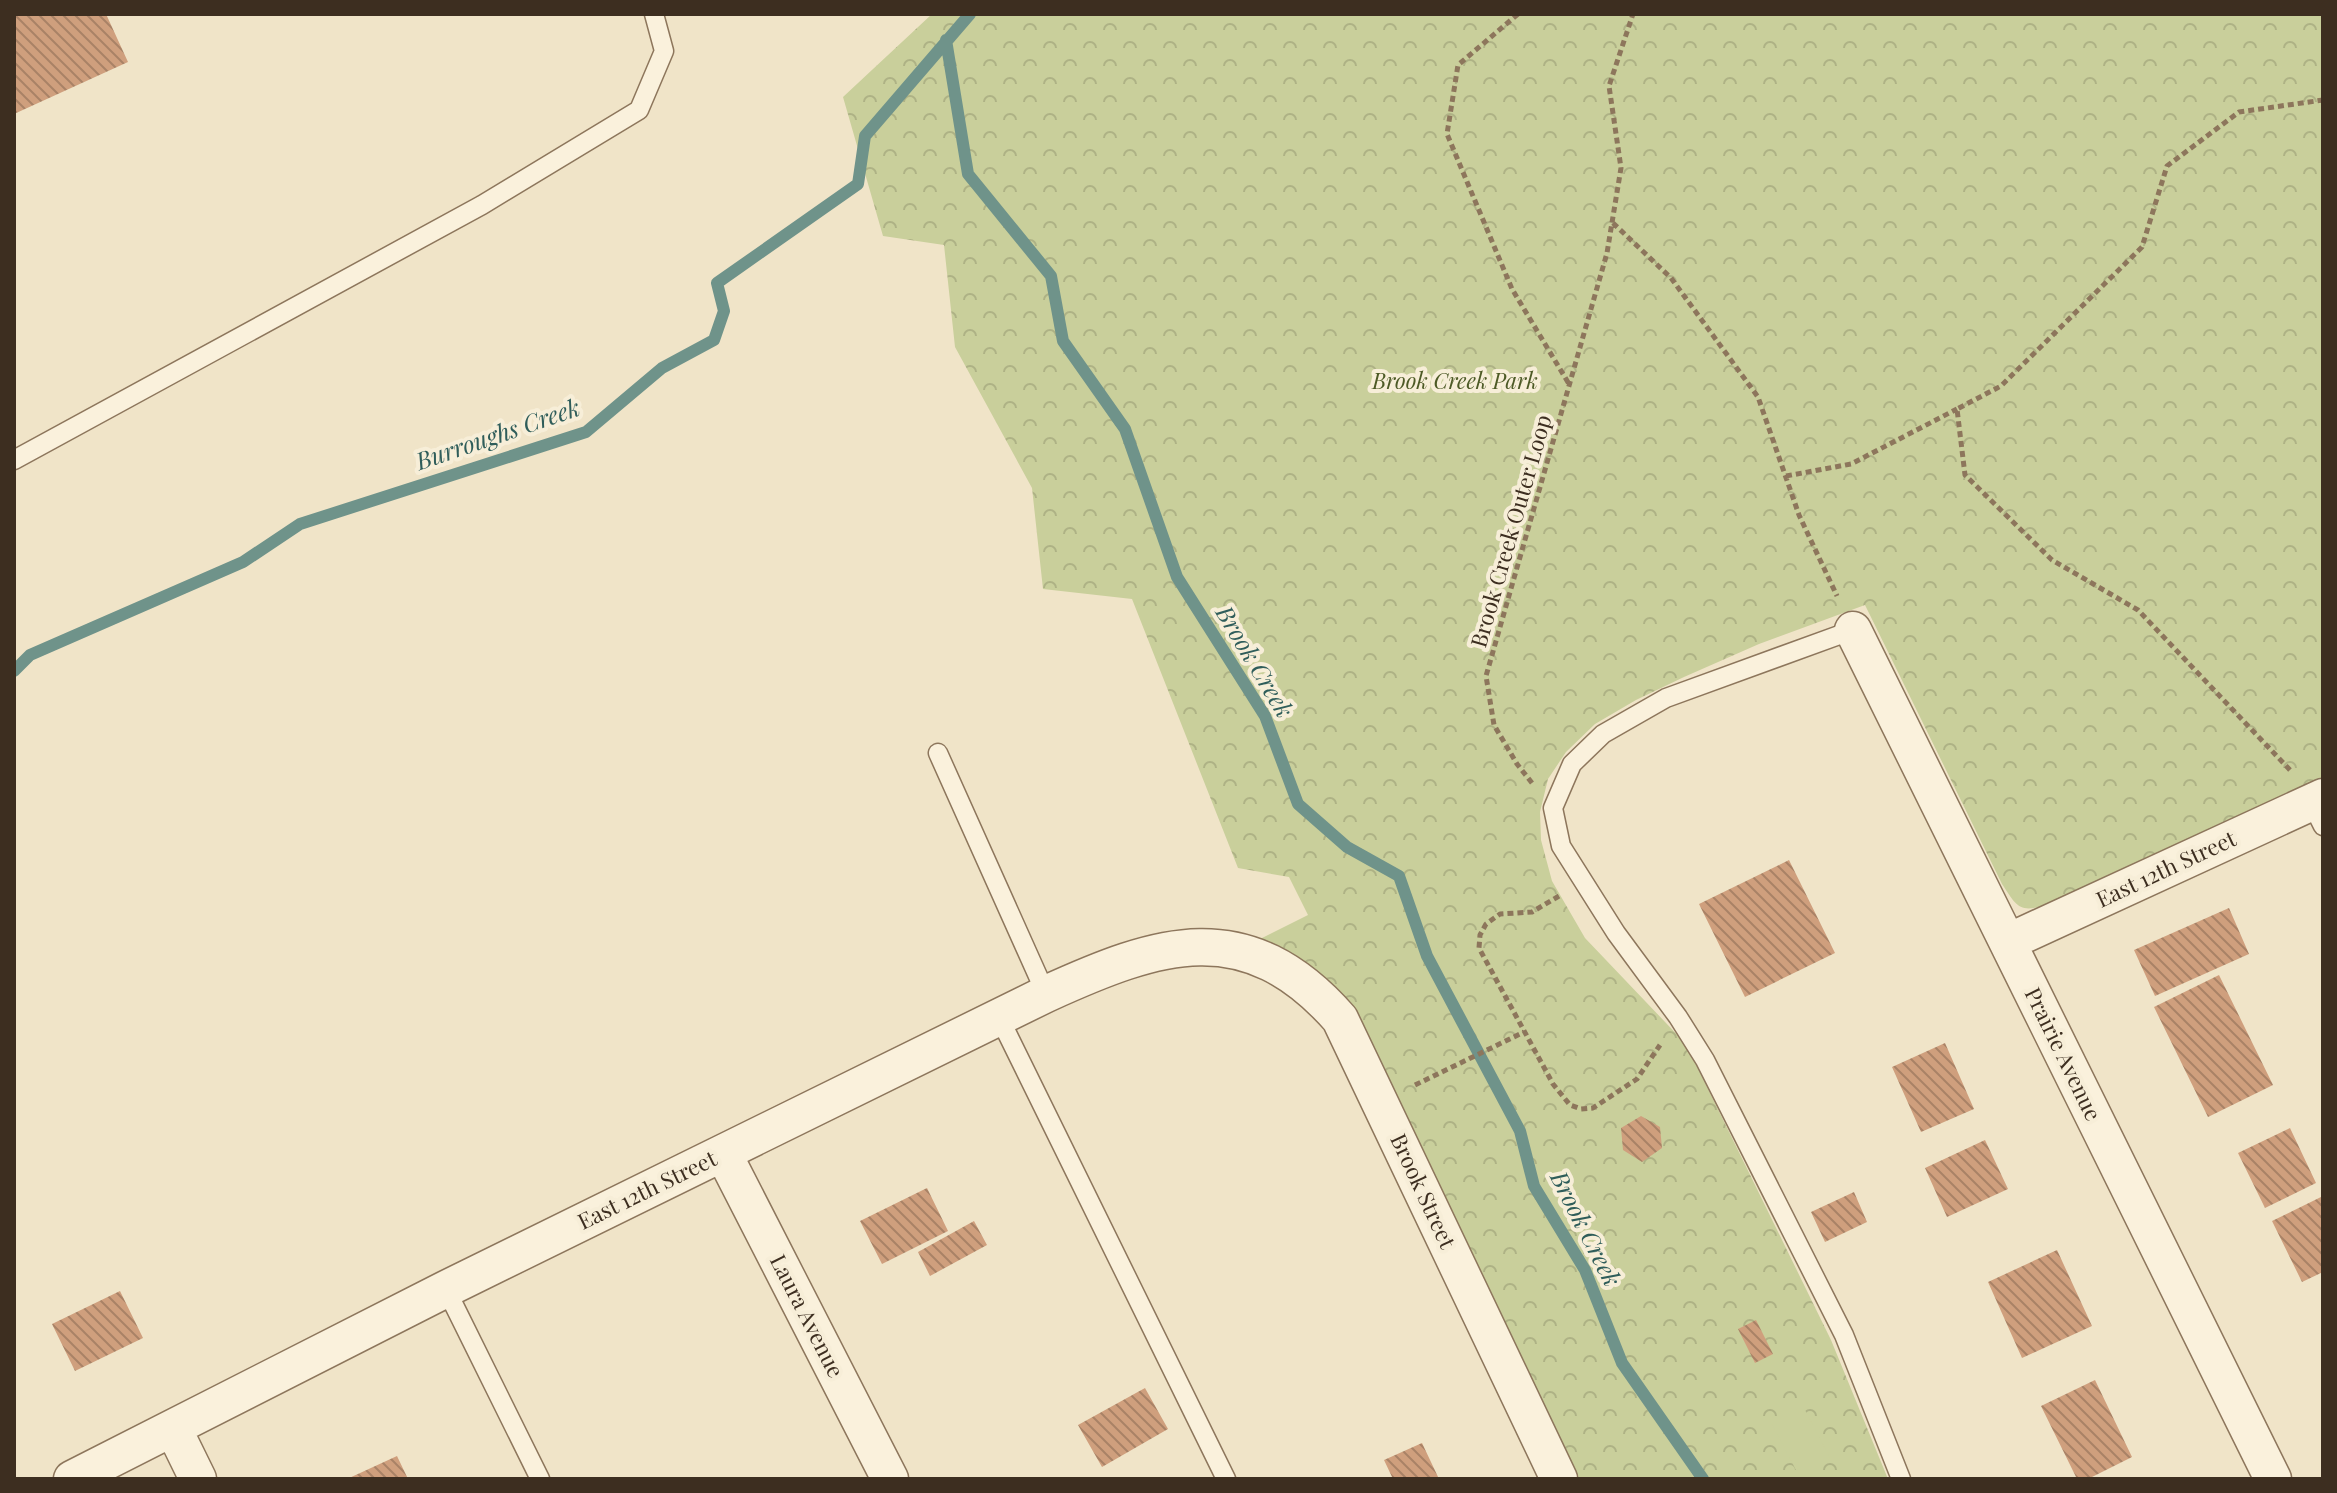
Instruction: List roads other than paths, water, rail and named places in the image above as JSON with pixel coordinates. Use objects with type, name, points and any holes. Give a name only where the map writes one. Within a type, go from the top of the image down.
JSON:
[{"type":"street","name":"Prairie Avenue","points":[[1853,630],[2273,1479]]},
{"type":"street","name":"East 12th Street","points":[[2008,942],[2319,808]]},
{"type":"street","name":"East 12th Street","points":[[72,1479],[446,1289],[1046,994],[1138,955],[1168,948],[1200,946],[1235,951]]},
{"type":"street","name":"Brook Street","points":[[1235,951],[1266,961],[1295,977],[1319,995],[1340,1019],[1559,1479]]},
{"type":"street","name":"Laura Avenue","points":[[723,1153],[890,1479]]},
{"type":"street","points":[[173,1428],[198,1479]]},
{"type":"lane","points":[[14,460],[482,205],[639,110],[664,51],[654,14]]},
{"type":"lane","points":[[1853,630],[1666,698],[1603,734],[1572,764],[1553,808],[1561,846],[1616,933],[1678,1017],[1705,1060],[1844,1335],[1901,1479]]},
{"type":"lane","points":[[938,753],[1046,994]]},
{"type":"lane","points":[[999,1017],[1226,1479]]},
{"type":"lane","points":[[446,1289],[540,1479]]},
{"type":"waterway","name":"Burroughs Creek","points":[[14,671],[30,655],[243,562],[300,524],[586,432],[662,368],[714,340],[724,311],[717,283],[858,184],[865,136],[970,14]]},
{"type":"waterway","name":"Brook Creek","points":[[946,40],[968,174],[1051,276],[1063,341],[1125,429],[1177,577],[1265,716],[1298,804],[1347,847],[1399,876],[1427,956],[1520,1131],[1534,1186],[1585,1270],[1622,1363],[1703,1479]]},
{"type":"park label","name":"Brook Creek Park","points":[[1455,381]]}]
